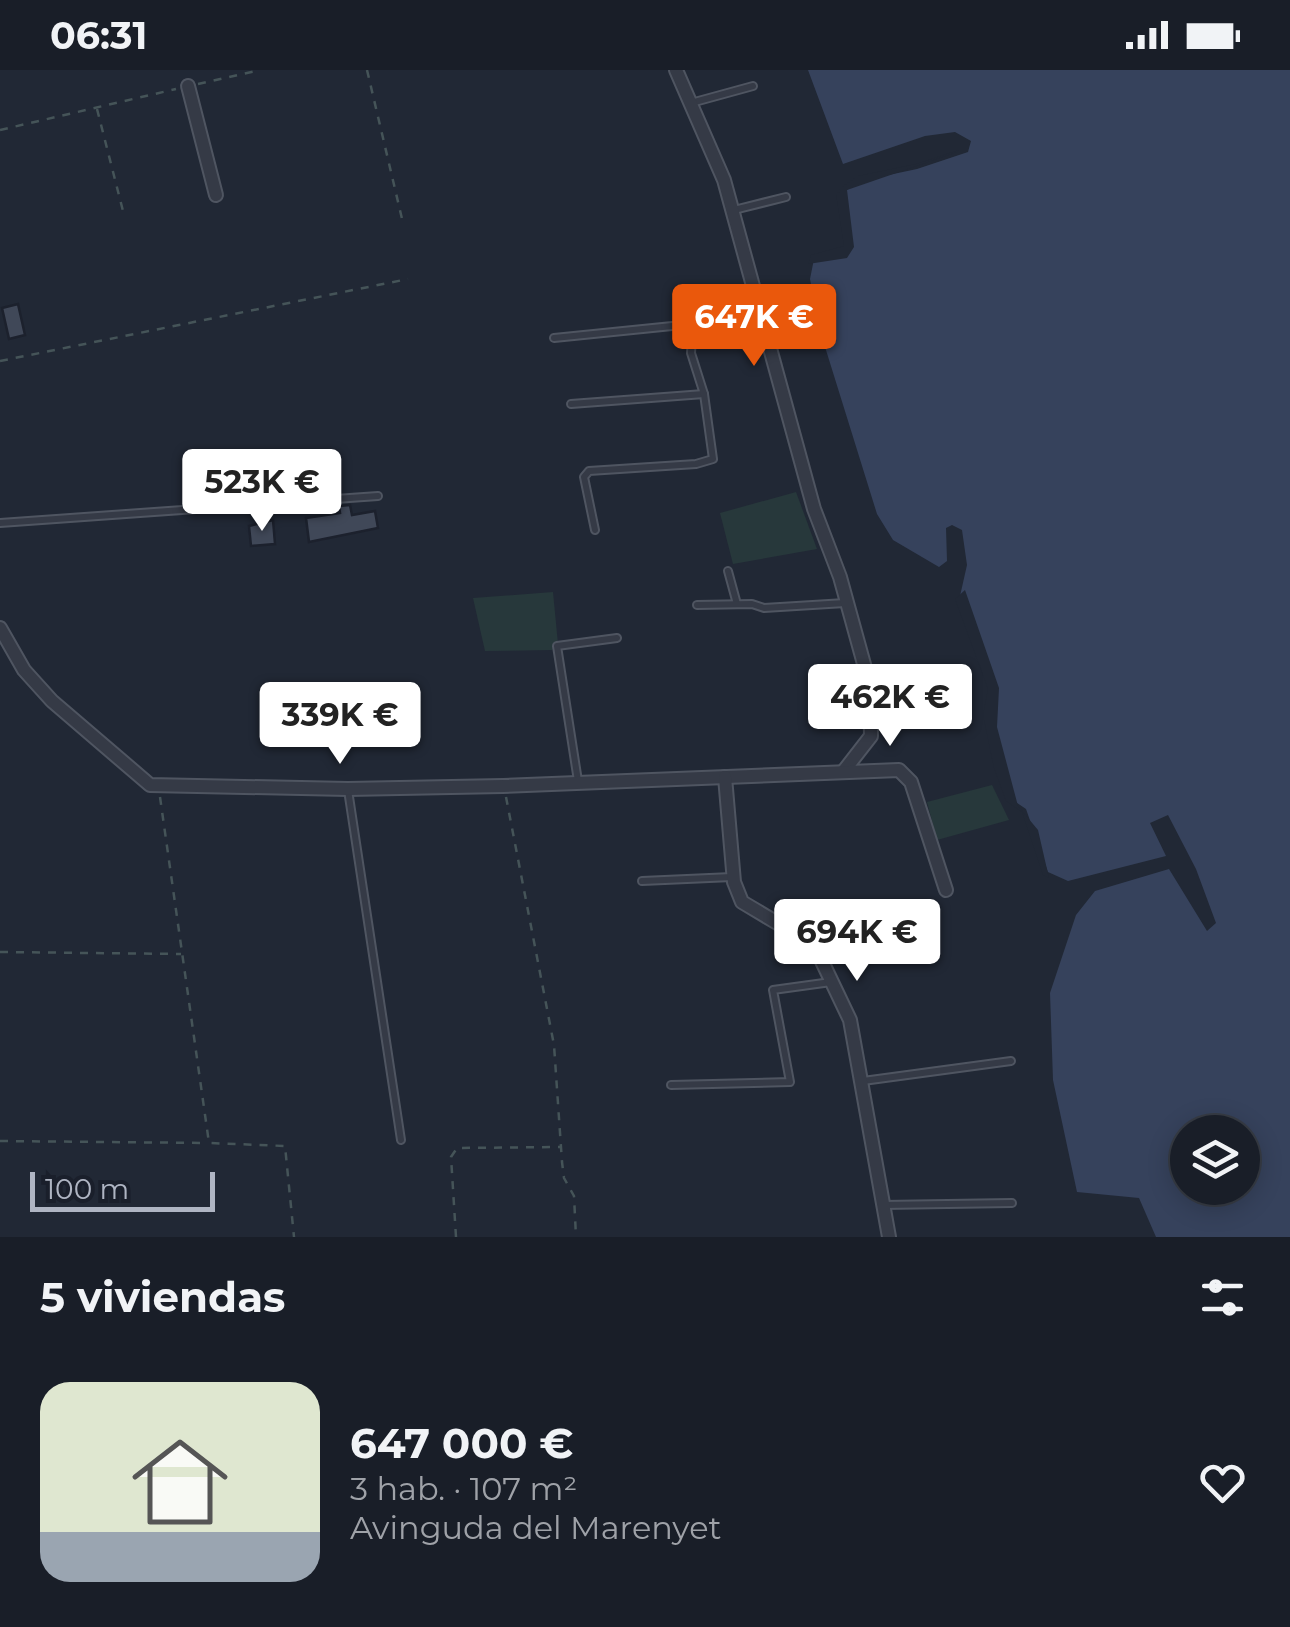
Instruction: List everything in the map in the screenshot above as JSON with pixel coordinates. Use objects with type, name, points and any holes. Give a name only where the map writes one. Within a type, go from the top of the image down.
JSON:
[{"type":"street","points":[[676,70],[724,180],[814,509],[870,686],[871,736],[843,772]]},
{"type":"street","points":[[188,86],[216,195]]},
{"type":"street","points":[[0,628],[24,670],[52,702],[150,785],[503,786],[899,770],[911,782],[946,890]]},
{"type":"street","points":[[725,777],[733,878],[742,902],[820,955],[850,1020],[889,1237]]},
{"type":"lane","points":[[690,103],[753,86]]},
{"type":"lane","points":[[732,210],[786,197]]},
{"type":"lane","points":[[554,338],[762,316]]},
{"type":"lane","points":[[595,530],[584,477],[589,471],[696,464],[713,458],[704,394],[691,353],[693,324]]},
{"type":"lane","points":[[571,404],[704,394]]},
{"type":"lane","points":[[0,523],[378,496]]},
{"type":"lane","points":[[728,571],[737,604]]},
{"type":"lane","points":[[697,605],[764,608],[846,603]]},
{"type":"lane","points":[[578,782],[557,646],[617,638]]},
{"type":"lane","points":[[348,788],[401,1140]]},
{"type":"lane","points":[[642,881],[733,878]]},
{"type":"lane","points":[[671,1085],[790,1082],[773,990],[832,982]]},
{"type":"lane","points":[[861,1082],[1010,1061]]},
{"type":"lane","points":[[882,1206],[1012,1203]]},
{"type":"path","points":[[367,70],[403,223]]},
{"type":"path","points":[[0,130],[97,108],[124,211]]},
{"type":"path","points":[[0,361],[408,279]]},
{"type":"path","points":[[158,785],[209,1143]]},
{"type":"path","points":[[503,786],[554,1045],[564,1178],[574,1196],[576,1237]]},
{"type":"path","points":[[0,952],[182,954]]},
{"type":"path","points":[[0,1141],[284,1146],[294,1237]]},
{"type":"path","points":[[456,1237],[451,1157],[457,1148],[562,1147]]},
{"type":"shaded area","points":[[796,492],[817,549],[733,564],[720,513]]},
{"type":"shaded area","points":[[553,592],[558,644],[552,650],[485,651],[473,598]]},
{"type":"shaded area","points":[[992,785],[1009,820],[937,840],[927,802]]},
{"type":"water","points":[[808,70],[1290,70],[1290,1237],[1156,1237],[1139,1198],[1077,1192],[1053,1080],[1050,993],[1076,915],[1095,891],[1169,869],[1207,931],[1216,923],[1196,869],[1168,815],[1150,823],[1166,856],[1068,881],[1048,872],[1026,809],[1007,796],[986,725],[994,689],[960,596],[967,565],[962,530],[952,525],[946,528],[947,561],[939,567],[893,540],[877,514],[821,334],[810,279],[814,259],[849,250],[841,194],[860,181],[917,169],[968,152],[971,141],[955,132],[925,136],[843,164]]},
{"type":"pier","points":[[959,150],[847,190],[854,247],[847,258],[808,264],[811,255],[844,246],[836,194],[839,189],[858,176]]},
{"type":"pier","points":[[965,590],[999,688],[997,727],[1018,806],[1038,830],[1049,878],[1043,875],[1022,812],[1006,801],[994,768],[983,715],[988,689],[955,599]]},
{"type":"building","points":[[18,304],[25,335],[9,339],[2,308]]},
{"type":"building","points":[[216,467],[218,487],[210,488],[211,493],[193,494],[191,470]]},
{"type":"building","points":[[350,505],[352,515],[375,511],[378,528],[309,542],[306,518],[340,513],[339,506]]},
{"type":"building","points":[[273,520],[275,544],[251,546],[249,526]]}]
